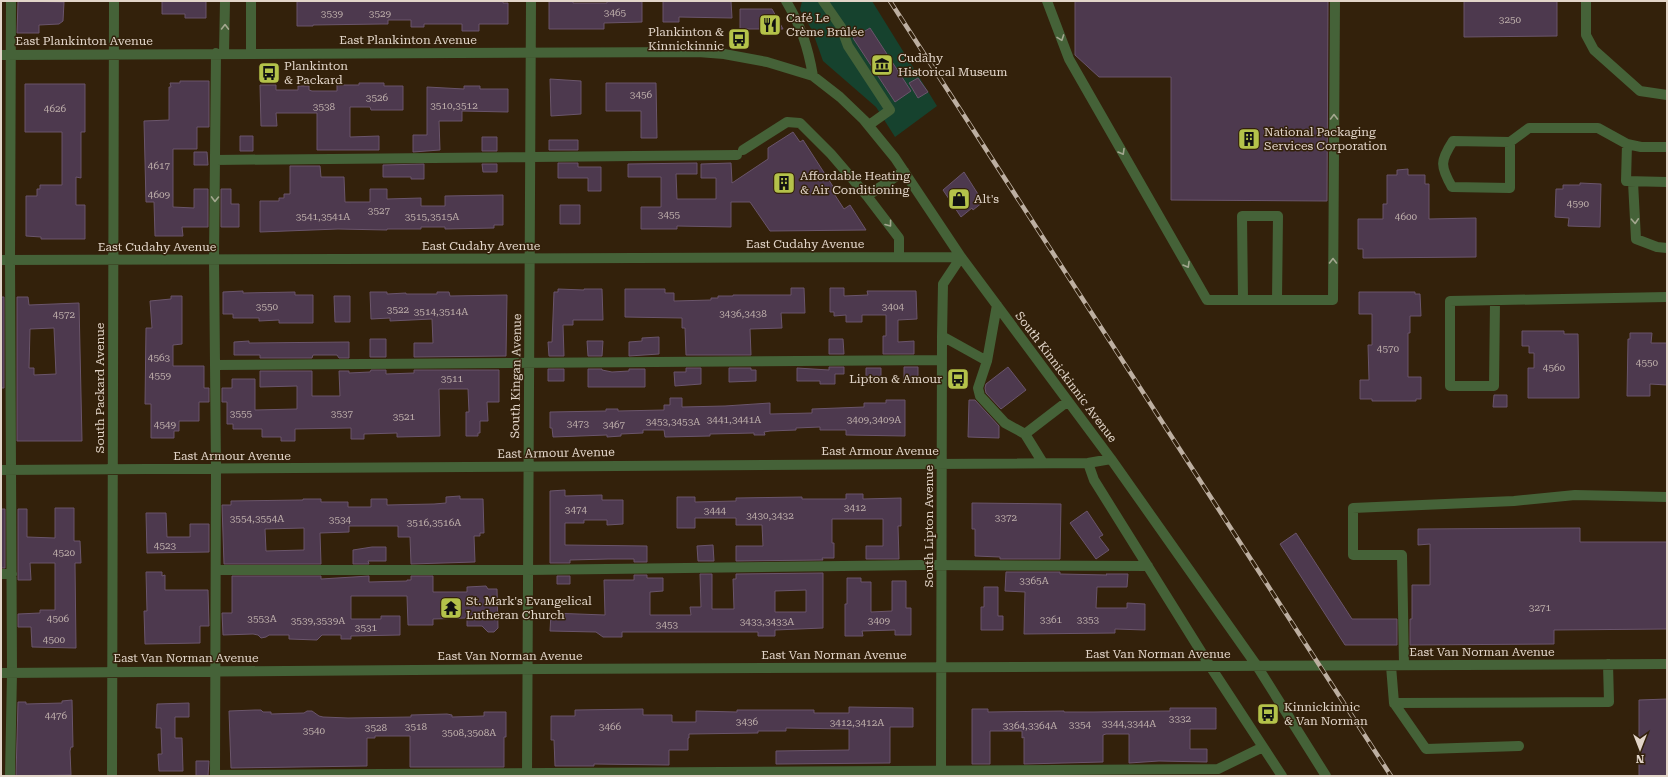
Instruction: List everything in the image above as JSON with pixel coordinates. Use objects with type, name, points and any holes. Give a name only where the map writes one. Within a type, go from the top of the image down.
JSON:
[{"type":"street","points":[[1,776],[10,776],[12,672],[12,470],[6,368],[5,260],[6,55],[11,1]]},
{"type":"street","name":"South Packard Avenue","points":[[112,776],[114,1]]},
{"type":"street","points":[[225,1],[220,54],[215,160],[215,776],[941,773],[1218,769],[1263,747]]},
{"type":"street","points":[[251,1],[251,53]]},
{"type":"street","name":"South Kingan Avenue","points":[[527,775],[530,1]]},
{"type":"street","points":[[786,1],[799,24],[808,49],[813,76]]},
{"type":"street","points":[[823,1],[841,27],[848,46],[890,110],[869,125]]},
{"type":"street","points":[[1047,1],[1069,59],[1207,300],[1333,300],[1335,1]]},
{"type":"street","points":[[1586,1],[1586,35],[1594,50],[1640,91],[1667,95]]},
{"type":"street","name":"East Plankinton Avenue","points":[[6,55],[698,52],[724,54],[767,62],[813,76]]},
{"type":"street","name":"South Kinnickinnic Avenue","points":[[813,76],[840,97],[869,125],[904,171],[961,257],[1111,459],[1257,666],[1326,776]]},
{"type":"street","points":[[215,160],[740,153],[787,122],[800,123],[831,154],[867,196],[899,238],[899,257]]},
{"type":"street","points":[[1510,142],[1510,188],[1452,187],[1445,174],[1442,162],[1453,141],[1510,142],[1529,128],[1598,128],[1627,144],[1641,147],[1667,147]]},
{"type":"street","points":[[1627,144],[1626,181],[1667,182]]},
{"type":"street","points":[[867,196],[904,171]]},
{"type":"street","points":[[1633,182],[1636,239],[1657,247],[1667,248]]},
{"type":"street","points":[[1243,300],[1242,216],[1278,216],[1277,300]]},
{"type":"street","name":"East Cudahy Avenue","points":[[5,260],[961,257]]},
{"type":"street","name":"South Lipton Avenue","points":[[941,773],[943,284],[961,257]]},
{"type":"street","points":[[1496,300],[1494,386],[1450,386],[1450,301],[1496,300],[1667,298]]},
{"type":"street","points":[[997,305],[987,361],[978,388],[980,396],[1006,423],[1025,434],[1043,463]]},
{"type":"street","points":[[942,336],[987,361]]},
{"type":"street","points":[[216,365],[942,360]]},
{"type":"street","points":[[1025,434],[1068,401]]},
{"type":"street","name":"East Armour Avenue","points":[[1,470],[1088,463],[1111,459]]},
{"type":"street","points":[[1088,463],[1094,480],[1210,666],[1282,776]]},
{"type":"street","points":[[1404,665],[1402,555],[1353,555],[1353,508],[1514,502],[1575,495],[1667,497]]},
{"type":"street","points":[[216,570],[528,570],[942,565],[1148,566]]},
{"type":"street","points":[[1,574],[12,574]]},
{"type":"street","points":[[1394,703],[1609,702],[1608,664]]},
{"type":"street","name":"East Van Norman Avenue","points":[[1,673],[1667,664]]},
{"type":"street","points":[[1391,666],[1394,703],[1426,748],[1519,746]]},
{"type":"green space","points":[[802,1],[872,1],[937,106],[895,137],[876,107],[823,61],[812,30],[800,10]]},
{"type":"building","points":[[18,1],[64,2],[63,21],[59,24],[39,25],[39,33],[17,33]]},
{"type":"building","points":[[162,1],[206,1],[206,18],[185,18],[185,14],[162,14]]},
{"type":"building","points":[[297,1],[503,1],[503,3],[508,3],[508,24],[479,24],[479,31],[462,31],[462,24],[424,24],[424,27],[411,27],[411,20],[388,20],[388,24],[297,26]]},
{"type":"building","points":[[549,1],[607,3],[607,1],[642,1],[642,22],[604,23],[604,29],[549,29]]},
{"type":"building","points":[[663,1],[731,1],[732,18],[679,17],[679,22],[663,22]]},
{"type":"building","name":"National Packaging Services Corporation","points":[[1075,1],[1328,1],[1327,201],[1171,200],[1171,77],[1099,77],[1075,55]]},
{"type":"building","points":[[1464,1],[1557,1],[1557,36],[1464,37]]},
{"type":"building","points":[[740,9],[772,9],[783,29],[740,29]]},
{"type":"building","name":"Cudahy Historical Museum","points":[[870,28],[911,91],[895,102],[853,38]]},
{"type":"building","points":[[918,78],[928,92],[918,98],[909,83]]},
{"type":"building","points":[[550,79],[581,81],[581,114],[551,116]]},
{"type":"building","points":[[180,81],[209,81],[209,127],[197,127],[197,149],[173,149],[173,207],[194,208],[194,189],[208,189],[208,227],[182,227],[183,236],[155,236],[154,202],[146,202],[144,121],[169,120],[170,83],[180,83]]},
{"type":"building","points":[[359,83],[384,83],[384,86],[403,86],[403,110],[371,110],[370,107],[350,107],[350,137],[379,136],[379,150],[317,150],[317,113],[276,113],[277,126],[261,126],[260,85],[276,85],[276,90],[298,90],[298,86],[309,86],[309,90],[312,91],[337,91],[337,85],[359,85]]},
{"type":"building","points":[[606,83],[656,83],[657,138],[641,138],[641,111],[606,111]]},
{"type":"building","points":[[25,84],[85,84],[85,132],[81,132],[81,178],[76,177],[76,205],[85,205],[85,239],[41,239],[41,237],[26,236],[26,196],[37,196],[37,189],[40,189],[40,185],[62,185],[62,132],[25,132]]},
{"type":"building","points":[[464,86],[480,86],[480,89],[508,89],[508,112],[462,111],[462,121],[439,121],[440,150],[413,152],[413,135],[427,135],[427,87],[464,89]]},
{"type":"building","name":"Affordable Heating & Air Conditioning","points":[[793,132],[800,142],[803,140],[834,188],[831,189],[844,209],[850,205],[866,230],[770,231],[750,202],[731,202],[731,227],[677,226],[677,229],[641,229],[641,207],[661,207],[661,177],[628,177],[628,164],[697,163],[697,174],[676,174],[677,199],[716,199],[716,178],[701,178],[701,164],[731,163],[732,183],[768,159],[768,148]]},
{"type":"building","points":[[240,136],[253,136],[253,151],[240,151]]},
{"type":"building","points":[[482,137],[497,137],[497,151],[482,151]]},
{"type":"building","points":[[549,140],[578,140],[578,150],[549,150]]},
{"type":"building","points":[[194,152],[207,152],[208,165],[194,165]]},
{"type":"building","points":[[558,163],[578,163],[578,167],[601,167],[601,191],[588,191],[588,178],[558,178]]},
{"type":"building","points":[[424,164],[424,179],[411,179],[411,177],[383,177],[383,165]]},
{"type":"building","points":[[482,164],[497,164],[497,172],[483,172]]},
{"type":"building","points":[[290,166],[320,166],[321,177],[344,177],[345,202],[370,202],[370,189],[387,189],[387,199],[421,198],[421,206],[445,206],[445,196],[503,195],[503,225],[494,225],[494,228],[445,229],[445,227],[421,227],[421,229],[338,229],[260,232],[260,201],[279,201],[279,198],[284,198],[284,194],[290,194]]},
{"type":"building","points":[[1408,169],[1408,175],[1425,175],[1425,184],[1429,184],[1429,219],[1476,218],[1476,257],[1363,258],[1363,249],[1358,249],[1358,219],[1383,219],[1383,204],[1387,204],[1387,175],[1397,175],[1397,170]]},
{"type":"building","points":[[964,172],[983,202],[973,210],[972,208],[961,217],[943,190]]},
{"type":"building","points":[[1580,183],[1601,184],[1600,227],[1568,226],[1569,218],[1555,217],[1556,189],[1563,189],[1563,185],[1580,185]]},
{"type":"building","points":[[221,189],[231,189],[231,204],[239,204],[239,227],[221,227]]},
{"type":"building","points":[[560,205],[580,205],[580,224],[560,224]]},
{"type":"building","points":[[791,288],[804,288],[805,313],[781,313],[782,328],[750,329],[751,355],[686,355],[685,328],[682,328],[682,318],[625,317],[625,289],[665,289],[665,293],[674,293],[674,301],[711,300],[711,298],[718,298],[718,296],[733,295],[791,295]]},
{"type":"building","points":[[830,288],[844,288],[844,296],[868,295],[867,291],[916,291],[917,319],[898,320],[898,342],[914,341],[914,354],[883,354],[883,336],[886,336],[886,315],[862,315],[862,322],[846,322],[846,315],[834,316],[834,312],[830,312]]},
{"type":"building","points":[[558,289],[602,289],[603,320],[573,320],[573,325],[563,325],[564,356],[549,356],[548,342],[552,342],[554,292],[558,292]]},
{"type":"building","points":[[243,291],[243,293],[295,292],[295,295],[313,295],[313,323],[279,323],[279,320],[259,321],[259,318],[233,318],[233,314],[223,314],[223,292]]},
{"type":"building","points":[[370,292],[387,292],[387,294],[437,294],[437,292],[449,292],[450,296],[507,295],[506,356],[414,357],[414,343],[433,343],[432,319],[390,321],[390,318],[371,319]]},
{"type":"building","points":[[1359,292],[1415,292],[1415,294],[1420,294],[1421,316],[1410,316],[1410,333],[1408,333],[1408,377],[1421,377],[1421,399],[1416,399],[1416,401],[1372,401],[1372,399],[1360,399],[1360,380],[1369,380],[1368,345],[1372,345],[1372,314],[1359,314]]},
{"type":"building","points":[[171,296],[182,296],[182,344],[173,345],[173,366],[204,366],[204,388],[209,388],[209,402],[199,402],[199,421],[179,421],[179,431],[174,431],[174,438],[151,438],[151,404],[145,404],[146,328],[152,328],[150,301],[171,299]]},
{"type":"building","points":[[334,296],[350,296],[350,322],[335,322]]},
{"type":"building","points":[[1,297],[4,297],[4,388],[1,388]]},
{"type":"building","points":[[17,297],[28,297],[29,305],[79,303],[82,441],[17,441]],"holes":[[[54,328],[56,374],[34,375],[34,368],[29,368],[30,329]]]},
{"type":"building","points":[[1522,331],[1564,331],[1564,334],[1578,334],[1579,398],[1528,398],[1528,368],[1534,368],[1534,353],[1529,353],[1529,346],[1522,346]]},
{"type":"building","points":[[1630,333],[1652,333],[1651,343],[1667,343],[1667,385],[1650,384],[1650,396],[1627,396],[1628,339],[1630,339]]},
{"type":"building","points":[[659,337],[659,354],[629,356],[629,342],[642,341],[642,338]]},
{"type":"building","points":[[370,339],[386,339],[386,357],[370,357]]},
{"type":"building","points":[[829,339],[843,339],[844,354],[829,354]]},
{"type":"building","points":[[249,341],[249,343],[349,342],[349,358],[339,358],[337,355],[313,355],[312,358],[260,358],[260,355],[234,355],[234,342]]},
{"type":"building","points":[[587,341],[603,341],[602,356],[588,356]]},
{"type":"building","points":[[829,367],[844,367],[844,374],[835,374],[835,384],[820,384],[820,381],[797,381],[797,368],[829,370]]},
{"type":"building","points":[[904,367],[918,367],[918,383],[904,383]]},
{"type":"building","points":[[1008,367],[1026,390],[1001,409],[986,393],[985,388],[986,384]]},
{"type":"building","points":[[686,368],[701,368],[701,384],[675,386],[674,372],[686,372]]},
{"type":"building","points":[[729,368],[751,368],[751,370],[756,370],[756,381],[729,382]]},
{"type":"building","points":[[866,368],[881,368],[881,382],[866,383]]},
{"type":"building","points":[[548,369],[564,369],[564,381],[548,381]]},
{"type":"building","points":[[588,369],[602,369],[612,372],[629,371],[629,369],[645,369],[645,387],[588,387]]},
{"type":"building","points":[[371,370],[386,370],[386,374],[414,373],[414,370],[499,370],[499,402],[487,402],[488,421],[480,421],[480,433],[478,433],[478,436],[466,436],[466,412],[469,412],[468,389],[439,389],[440,436],[397,437],[397,433],[364,434],[364,439],[351,439],[351,428],[295,429],[295,441],[281,441],[281,437],[262,437],[262,429],[233,429],[233,424],[227,424],[227,402],[222,402],[222,388],[232,388],[232,379],[255,379],[255,410],[297,409],[297,386],[260,387],[260,371],[312,371],[312,396],[340,396],[339,371],[349,371],[349,373],[370,372]]},
{"type":"building","points":[[1494,395],[1507,395],[1507,407],[1493,407]]},
{"type":"building","points":[[670,398],[682,398],[682,407],[770,403],[770,414],[812,413],[812,409],[864,407],[864,403],[886,403],[886,400],[905,400],[905,436],[846,435],[846,430],[820,430],[820,427],[770,431],[764,432],[765,435],[754,435],[754,433],[665,437],[664,430],[643,430],[643,433],[621,434],[621,436],[607,437],[607,435],[553,437],[552,428],[550,428],[550,412],[606,411],[606,409],[618,409],[618,411],[664,410],[664,405],[670,405]]},
{"type":"building","points":[[969,400],[975,400],[999,426],[999,438],[968,437]]},
{"type":"building","points":[[565,490],[565,496],[602,495],[602,500],[623,500],[623,524],[607,525],[607,520],[584,520],[584,523],[565,523],[565,545],[647,546],[647,562],[634,562],[634,559],[608,559],[570,560],[570,563],[550,563],[550,491]]},
{"type":"building","points":[[846,494],[863,494],[863,499],[901,498],[901,526],[898,526],[899,559],[866,559],[866,546],[883,546],[883,519],[832,519],[832,543],[834,543],[834,558],[822,558],[823,560],[736,561],[736,546],[763,546],[762,525],[736,525],[736,518],[695,518],[695,528],[677,528],[677,497],[695,497],[695,502],[736,501],[736,498],[802,497],[802,499],[846,499]]},
{"type":"building","points":[[460,496],[460,499],[483,499],[484,533],[480,533],[480,536],[474,536],[475,562],[411,564],[410,537],[398,537],[398,526],[349,526],[349,532],[320,533],[321,564],[224,564],[222,505],[231,505],[231,501],[321,499],[321,502],[348,502],[348,507],[371,507],[371,499],[387,499],[387,505],[434,504],[446,503],[446,497]],"holes":[[[304,528],[304,550],[266,551],[265,529]]]},
{"type":"building","points":[[972,503],[1061,504],[1060,559],[1000,559],[1000,557],[975,556],[975,529],[972,529]]},
{"type":"building","points":[[55,508],[74,508],[74,541],[80,541],[81,563],[75,563],[76,648],[32,647],[31,627],[18,627],[18,614],[40,613],[40,610],[55,610],[55,563],[30,563],[31,580],[18,580],[18,509],[27,509],[27,537],[55,538]]},
{"type":"building","points":[[1,509],[5,509],[5,568],[1,568]]},
{"type":"building","points":[[1087,511],[1103,535],[1099,537],[1109,550],[1096,559],[1070,523]]},
{"type":"building","points":[[146,513],[166,513],[167,537],[190,537],[190,524],[209,524],[209,552],[147,553]]},
{"type":"building","points":[[1580,528],[1580,542],[1667,542],[1667,629],[1554,630],[1554,644],[1410,645],[1412,585],[1430,585],[1430,544],[1418,545],[1418,529]]},
{"type":"building","points":[[1296,533],[1352,619],[1397,619],[1397,645],[1345,645],[1280,544]]},
{"type":"building","points":[[713,545],[714,561],[698,561],[697,546]]},
{"type":"building","points":[[372,547],[386,547],[386,561],[368,561],[369,564],[353,564],[353,550]]},
{"type":"building","points":[[146,572],[162,572],[162,576],[165,575],[165,590],[208,590],[209,626],[200,626],[200,643],[145,644],[144,611],[147,611]]},
{"type":"building","points":[[1006,572],[1060,572],[1060,574],[1107,575],[1106,574],[1128,574],[1127,587],[1097,587],[1096,608],[1127,608],[1127,603],[1145,604],[1145,630],[1115,629],[1115,633],[1024,634],[1025,592],[1005,591]]},
{"type":"building","points":[[823,573],[823,628],[775,630],[775,636],[758,636],[758,632],[622,632],[622,637],[603,637],[596,632],[550,631],[551,613],[605,615],[604,580],[634,580],[634,575],[647,575],[647,578],[663,578],[663,591],[650,592],[650,615],[691,615],[690,607],[701,607],[700,574],[712,574],[712,609],[734,609],[733,579],[736,579],[736,574]],"holes":[[[806,590],[806,612],[775,612],[775,591]]]},
{"type":"building","points":[[232,576],[321,576],[321,579],[369,576],[369,582],[407,581],[411,580],[411,576],[433,576],[433,592],[467,592],[467,587],[486,586],[488,589],[497,589],[498,628],[494,632],[488,632],[482,626],[467,626],[467,618],[433,619],[433,625],[408,625],[407,596],[351,596],[351,619],[381,619],[381,616],[400,616],[400,635],[351,636],[351,639],[341,639],[341,635],[322,635],[317,640],[289,639],[289,635],[269,635],[261,638],[258,635],[253,634],[223,635],[222,613],[232,613]]},
{"type":"building","points":[[557,576],[570,576],[570,584],[557,584]]},
{"type":"building","points":[[847,578],[861,578],[861,582],[871,582],[871,612],[892,611],[892,581],[906,581],[906,608],[911,608],[911,635],[895,635],[895,630],[862,631],[863,636],[845,636]]},
{"type":"building","points":[[984,587],[998,587],[998,616],[1003,616],[1003,630],[981,630],[981,607],[984,607]]},
{"type":"building","points":[[1667,699],[1667,776],[1639,776],[1639,700]]},
{"type":"building","points":[[72,700],[73,747],[71,747],[70,751],[71,775],[16,776],[18,702],[26,702],[26,704],[62,703],[62,701]]},
{"type":"building","points":[[189,703],[189,717],[175,717],[175,738],[182,738],[183,771],[159,771],[158,754],[162,754],[161,728],[156,728],[157,704]]},
{"type":"building","points":[[849,707],[913,708],[913,727],[890,727],[890,763],[776,764],[776,751],[849,750],[849,729],[786,728],[786,731],[758,731],[758,733],[689,734],[688,750],[669,750],[669,765],[594,764],[594,766],[555,766],[554,740],[551,740],[551,716],[575,716],[575,710],[643,709],[643,715],[672,715],[672,722],[696,722],[696,711],[737,712],[737,710],[814,710],[814,713],[849,713]]},
{"type":"building","points":[[1170,708],[1216,708],[1216,729],[1190,729],[1190,749],[1207,749],[1207,762],[1159,761],[1129,763],[1129,734],[1106,734],[1103,735],[1103,762],[1024,764],[1024,737],[1022,738],[1022,731],[990,731],[990,764],[972,764],[972,709],[988,709],[988,712],[1094,712],[1170,711]]},
{"type":"building","points":[[261,710],[263,712],[271,712],[271,714],[304,713],[307,711],[312,711],[323,717],[348,718],[411,717],[411,715],[447,714],[452,715],[452,717],[484,716],[484,712],[506,712],[504,767],[410,767],[410,736],[375,736],[375,738],[367,738],[367,766],[231,768],[229,711]]},
{"type":"building","points":[[196,761],[209,761],[208,776],[196,776]]},
{"type":"railway","points":[[890,1],[1391,776]]},
{"type":"place","name":"Café Le Crème Brûlée","points":[[770,25]]},
{"type":"place","name":"Plankinton & Kinnickinnic","points":[[739,39]]},
{"type":"place","name":"Cudahy Historical Museum","points":[[882,65]]},
{"type":"place","name":"Plankinton & Packard","points":[[269,73]]},
{"type":"place","name":"National Packaging Services Corporation","points":[[1249,139]]},
{"type":"place","name":"Affordable Heating & Air Conditioning","points":[[784,183]]},
{"type":"place","name":"Alt's","points":[[959,199]]},
{"type":"place","name":"Lipton & Amour","points":[[958,379]]},
{"type":"place","name":"St. Mark's Evangelical Lutheran Church","points":[[451,608]]},
{"type":"place","name":"Kinnickinnic & Van Norman","points":[[1268,714]]}]
